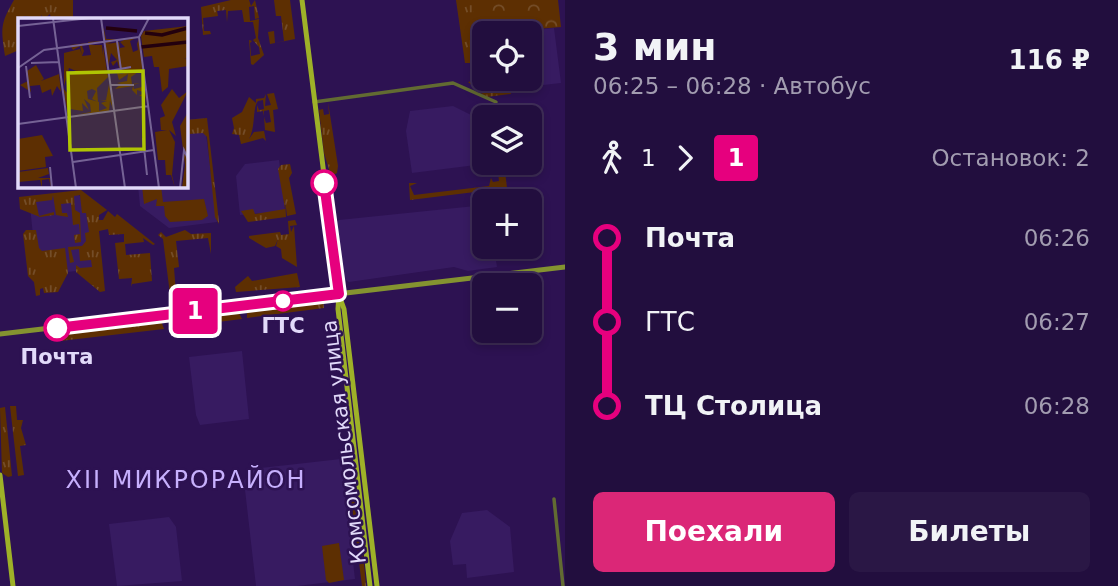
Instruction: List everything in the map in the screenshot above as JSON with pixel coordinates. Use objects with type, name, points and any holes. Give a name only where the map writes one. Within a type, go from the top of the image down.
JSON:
[{"type":"main road","name":"Комсомольская улица","points":[[302,0],[339,294],[370,586]]},
{"type":"main road","points":[[0,334],[565,267]]},
{"type":"main road","name":"Комсомольская улица","points":[[339,294],[344,309],[377,586]]},
{"type":"main road","points":[[0,475],[13,586]]},
{"type":"street","points":[[314,102],[453,83],[496,102]]},
{"type":"street","points":[[554,499],[564,586]]},
{"type":"shaded area","points":[[554,28],[561,83],[542,85],[542,29]]},
{"type":"shaded area","points":[[453,106],[471,115],[472,166],[412,173],[406,131],[410,111]]},
{"type":"shaded area","points":[[204,118],[217,222],[169,228],[140,206],[138,187],[187,187],[187,120]]},
{"type":"shaded area","points":[[279,160],[285,211],[240,215],[236,176],[245,164]]},
{"type":"shaded area","points":[[73,192],[89,201],[96,269],[37,275],[29,196]]},
{"type":"shaded area","points":[[472,206],[472,259],[496,259],[497,267],[468,271],[454,267],[349,282],[341,277],[334,224],[339,220]]},
{"type":"shaded area","points":[[242,351],[249,419],[200,425],[196,415],[189,357]]},
{"type":"shaded area","points":[[341,459],[355,579],[297,586],[256,586],[244,481],[252,469]]},
{"type":"shaded area","points":[[487,510],[510,527],[514,572],[467,578],[466,564],[453,565],[450,541],[462,513]]},
{"type":"shaded area","points":[[169,517],[176,527],[182,581],[117,586],[109,524]]},
{"type":"green space","points":[[14,0],[73,0],[73,18],[51,18],[50,14],[45,18],[41,15],[41,18],[18,18],[18,50],[5,56],[3,26]]},
{"type":"green space","points":[[231,0],[249,0],[251,6],[255,0],[259,18],[255,19],[254,6],[249,7],[250,21],[259,19],[258,38],[264,55],[253,65],[251,64],[249,40],[252,41],[251,56],[260,54],[259,47],[253,40],[256,38],[253,22],[244,22],[242,10],[228,11],[227,22],[226,10],[217,11],[218,16],[203,18],[204,31],[210,31],[211,34],[203,35],[201,7]]},
{"type":"green space","points":[[274,0],[290,0],[295,39],[275,43],[284,41],[281,16],[276,16]]},
{"type":"green space","points":[[456,0],[483,0],[487,21],[472,21],[472,81],[470,63],[465,63]]},
{"type":"green space","points":[[472,0],[558,0],[561,27],[542,28],[542,21],[474,21]]},
{"type":"green space","points":[[274,31],[275,43],[270,44],[268,32]]},
{"type":"green space","points":[[479,91],[510,91],[511,94],[486,97]]},
{"type":"green space","points":[[274,93],[278,109],[273,110],[275,132],[265,130],[264,117],[266,123],[271,122],[269,110],[264,111],[264,116],[263,111],[257,112],[257,105],[259,110],[264,109],[263,100],[258,101],[255,108],[253,129],[249,139],[254,132],[264,131],[266,141],[263,138],[241,144],[239,135],[232,134],[232,118],[242,112],[249,97],[256,103],[256,99],[264,98],[266,94],[265,106],[271,105],[267,94]]},
{"type":"green space","points":[[328,102],[338,166],[337,173],[331,176],[324,153],[319,110],[323,109],[324,115],[329,114]]},
{"type":"green space","points":[[207,118],[219,224],[215,217],[207,137],[203,133],[189,134],[187,120]]},
{"type":"green space","points":[[290,164],[292,173],[289,178],[296,214],[287,216],[285,199],[286,217],[248,222],[241,211],[253,209],[255,214],[285,209],[278,169],[281,165]]},
{"type":"green space","points":[[498,175],[505,175],[507,188],[472,189],[472,192],[410,200],[409,183],[417,183],[410,186],[414,195],[489,186],[491,178],[493,182],[499,181]]},
{"type":"green space","points":[[142,187],[161,187],[163,202],[204,199],[208,216],[202,220],[170,222],[165,216],[164,206],[156,206],[157,199],[144,204]]},
{"type":"green space","points":[[81,190],[107,210],[99,215],[99,220],[103,220],[108,211],[115,217],[117,214],[155,244],[143,238],[144,242],[125,244],[126,255],[150,253],[152,281],[132,284],[131,287],[132,278],[119,279],[115,243],[124,242],[124,234],[109,235],[108,229],[99,231],[105,291],[100,292],[76,272],[76,265],[80,268],[92,267],[91,260],[80,261],[79,249],[71,250],[74,262],[70,263],[68,247],[82,246],[86,241],[85,233],[89,232],[86,213],[82,213],[80,195],[74,196],[75,210],[80,213],[81,242],[75,243],[74,235],[80,234],[79,224],[73,225],[71,203],[61,204],[62,213],[67,213],[68,217],[56,215],[53,195],[52,200],[36,202],[39,216],[54,212],[54,215],[40,217],[20,209],[19,197]]},
{"type":"green space","points":[[295,220],[297,225],[290,226],[291,232],[294,226],[297,267],[282,258],[281,249],[276,246],[278,239],[275,246],[266,248],[249,238],[280,232],[281,235],[289,234],[288,221]]},
{"type":"green space","points":[[26,230],[36,230],[42,251],[65,248],[68,273],[58,292],[44,293],[43,288],[40,289],[40,295],[36,296],[34,282],[28,276],[23,234]]},
{"type":"green space","points":[[185,230],[191,234],[211,233],[211,254],[208,238],[176,241],[179,267],[174,268],[176,293],[170,294],[163,239],[158,235],[161,232],[166,237]]},
{"type":"green space","points":[[297,273],[300,287],[236,292],[235,287],[248,276],[252,281]]},
{"type":"green space","points":[[323,299],[324,308],[247,318],[247,308]]},
{"type":"green space","points":[[237,309],[242,319],[169,328],[171,317]]},
{"type":"green space","points":[[160,318],[164,329],[60,341],[59,333],[63,329]]},
{"type":"green space","points":[[10,406],[16,406],[17,420],[23,420],[21,428],[26,445],[20,446],[24,475],[18,476]]},
{"type":"green space","points":[[5,407],[12,476],[8,477],[2,473],[0,408]]},
{"type":"green space","points":[[350,490],[357,490],[366,586],[362,586]]},
{"type":"green space","points":[[339,543],[344,580],[329,583],[326,580],[322,546]]},
{"type":"bus line","name":"1","points":[[57,328],[339,294],[324,183]]},
{"type":"place","name":"ГТС","points":[[283,301]]},
{"type":"place","name":"Почта","points":[[57,328]]},
{"type":"district","name":"XII МИКРОРАЙОН","points":[[186,480]]}]
